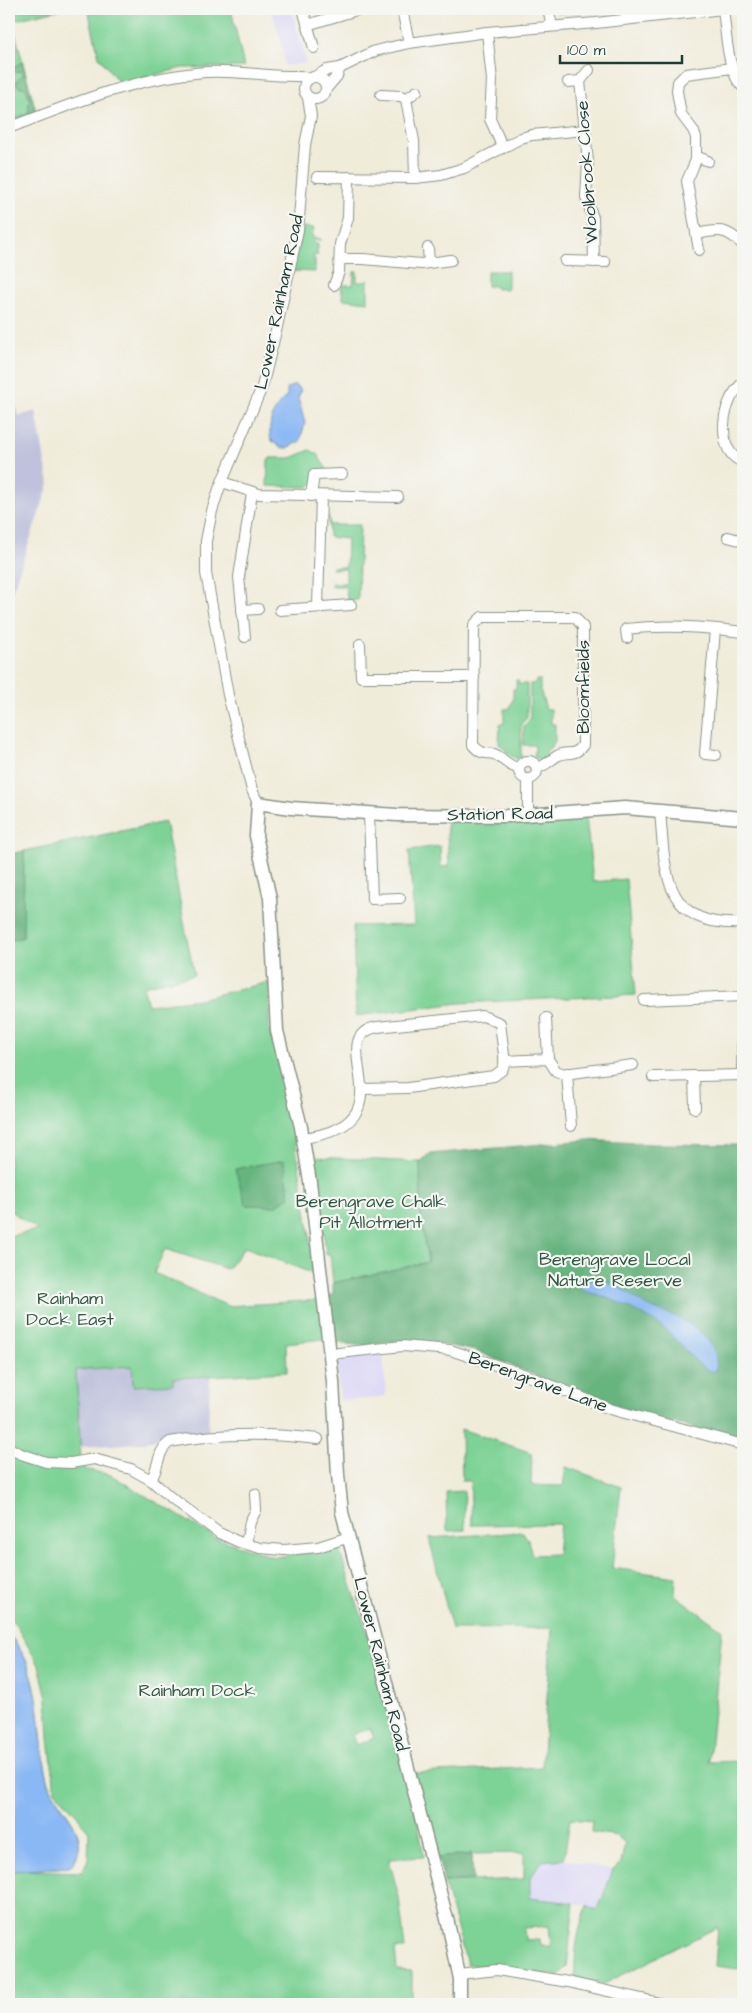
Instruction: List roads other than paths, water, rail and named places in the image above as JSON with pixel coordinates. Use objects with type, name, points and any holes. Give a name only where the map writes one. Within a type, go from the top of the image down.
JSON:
[{"type":"main road","name":"Station Road","points":[[258,803],[291,808],[370,814],[528,815],[625,808],[743,818]]},
{"type":"main road","name":"Lower Rainham Road","points":[[258,803],[256,836],[270,898],[277,1031],[303,1138],[330,1354],[342,1512],[448,1923],[459,1974],[460,2004]]},
{"type":"street","points":[[303,9],[314,48]]},
{"type":"street","points":[[308,25],[360,9]]},
{"type":"street","points":[[402,9],[409,43]]},
{"type":"street","points":[[548,9],[552,26]]},
{"type":"street","points":[[306,94],[305,82],[327,70],[340,68],[375,51],[409,43],[487,32],[723,9],[732,68],[737,80],[743,87]]},
{"type":"street","points":[[487,32],[492,80],[490,119],[503,148]]},
{"type":"street","name":"Lower Rainham Road","points":[[311,116],[320,107],[324,93],[338,76],[340,68]]},
{"type":"street","points":[[700,250],[687,181],[696,156],[695,133],[681,114],[678,82],[683,76],[690,73],[732,68]]},
{"type":"street","name":"Woolbrook Close","points":[[589,70],[580,82],[588,162],[586,197],[593,218],[594,262]]},
{"type":"street","points":[[9,128],[145,80],[208,72],[243,72],[289,77],[301,76],[323,80],[324,93],[315,100],[289,77]]},
{"type":"street","name":"Woolbrook Close","points":[[568,82],[580,82]]},
{"type":"street","points":[[406,100],[417,91]]},
{"type":"street","name":"Lower Rainham Road","points":[[258,803],[252,790],[233,716],[206,573],[205,555],[207,533],[214,504],[255,406],[272,349],[298,230],[305,145],[311,116],[306,94]]},
{"type":"street","points":[[381,95],[401,96],[406,100],[414,141],[415,178]]},
{"type":"street","points":[[317,177],[415,178],[441,175],[457,171],[532,135],[585,130]]},
{"type":"street","points":[[696,156],[708,161]]},
{"type":"street","points":[[334,285],[339,272],[340,244],[348,212],[348,178]]},
{"type":"street","points":[[697,234],[719,229],[727,232],[743,245]]},
{"type":"street","points":[[428,248],[429,263]]},
{"type":"street","points":[[340,259],[429,263],[451,260]]},
{"type":"street","name":"Woolbrook Close","points":[[564,261],[605,262]]},
{"type":"street","points":[[743,382],[730,401],[725,437],[726,446],[730,453],[743,462]]},
{"type":"street","points":[[318,607],[314,475],[342,474]]},
{"type":"street","points":[[222,482],[252,493],[398,497]]},
{"type":"street","points":[[245,636],[240,570],[252,493]]},
{"type":"street","points":[[728,537],[743,541]]},
{"type":"street","points":[[280,610],[351,605]]},
{"type":"street","points":[[242,610],[258,608]]},
{"type":"street","name":"Bloomfields","points":[[519,769],[508,765],[497,755],[480,753],[473,745],[474,625],[482,617],[575,617],[583,627],[582,745],[574,753],[559,755],[547,765],[536,768]]},
{"type":"street","points":[[627,638],[626,629],[642,627],[680,626],[743,632]]},
{"type":"street","points":[[715,629],[705,754],[716,755]]},
{"type":"street","points":[[360,644],[361,677],[474,677]]},
{"type":"street","name":"Bloomfields","points":[[528,761],[533,763],[536,768],[534,776],[528,779],[521,776],[519,769],[521,764],[528,761]]},
{"type":"street","points":[[528,779],[528,815]]},
{"type":"street","points":[[660,810],[667,878],[675,896],[687,910],[702,920],[719,924],[743,924]]},
{"type":"street","points":[[370,814],[372,899],[400,898]]},
{"type":"street","points":[[644,1000],[743,998],[743,1075],[653,1077]]},
{"type":"street","points":[[303,1138],[329,1134],[347,1124],[357,1110],[361,1100],[362,1088],[356,1045],[362,1033],[375,1028],[483,1016],[500,1023],[504,1061],[502,1070],[494,1076],[408,1088],[362,1088]]},
{"type":"street","points":[[546,1018],[548,1059],[556,1071],[567,1074],[633,1064]]},
{"type":"street","points":[[504,1061],[548,1059]]},
{"type":"street","points":[[567,1074],[571,1126]]},
{"type":"street","points":[[694,1076],[695,1108]]},
{"type":"street","name":"Berengrave Lane","points":[[330,1354],[403,1346],[450,1350],[523,1374],[610,1409],[743,1445]]},
{"type":"street","points":[[151,1480],[156,1471],[162,1449],[170,1442],[246,1435],[294,1436],[318,1439]]},
{"type":"street","points":[[9,1448],[46,1462],[71,1464],[86,1460],[99,1460],[126,1467],[151,1480],[169,1496],[219,1533],[260,1548],[284,1550],[318,1547],[343,1539],[349,1540]]},
{"type":"street","points":[[246,1544],[250,1522],[256,1510],[256,1494]]},
{"type":"street","points":[[459,1974],[497,1970],[568,1982],[664,2004]]},
{"type":"water","points":[[295,385],[301,390],[298,398],[305,423],[299,444],[296,443],[288,448],[281,448],[271,440],[271,422],[278,405],[287,396],[287,388]]},
{"type":"water","points":[[593,1280],[615,1285],[637,1300],[685,1321],[700,1332],[712,1346],[716,1363],[715,1372],[701,1366],[672,1335],[651,1320],[619,1303],[580,1288],[579,1285],[582,1281]]},
{"type":"water","points":[[9,1634],[21,1651],[30,1669],[35,1687],[49,1783],[74,1825],[79,1844],[76,1858],[69,1867],[10,1871],[9,1881]]},
{"type":"park label","name":"Berengrave Chalk Pit Allotment","points":[[371,1211]]},
{"type":"park label","name":"Berengrave Local Nature Reserve","points":[[615,1269]]},
{"type":"park label","name":"Rainham Dock East","points":[[70,1308]]},
{"type":"park label","name":"Rainham Dock","points":[[197,1690]]}]
